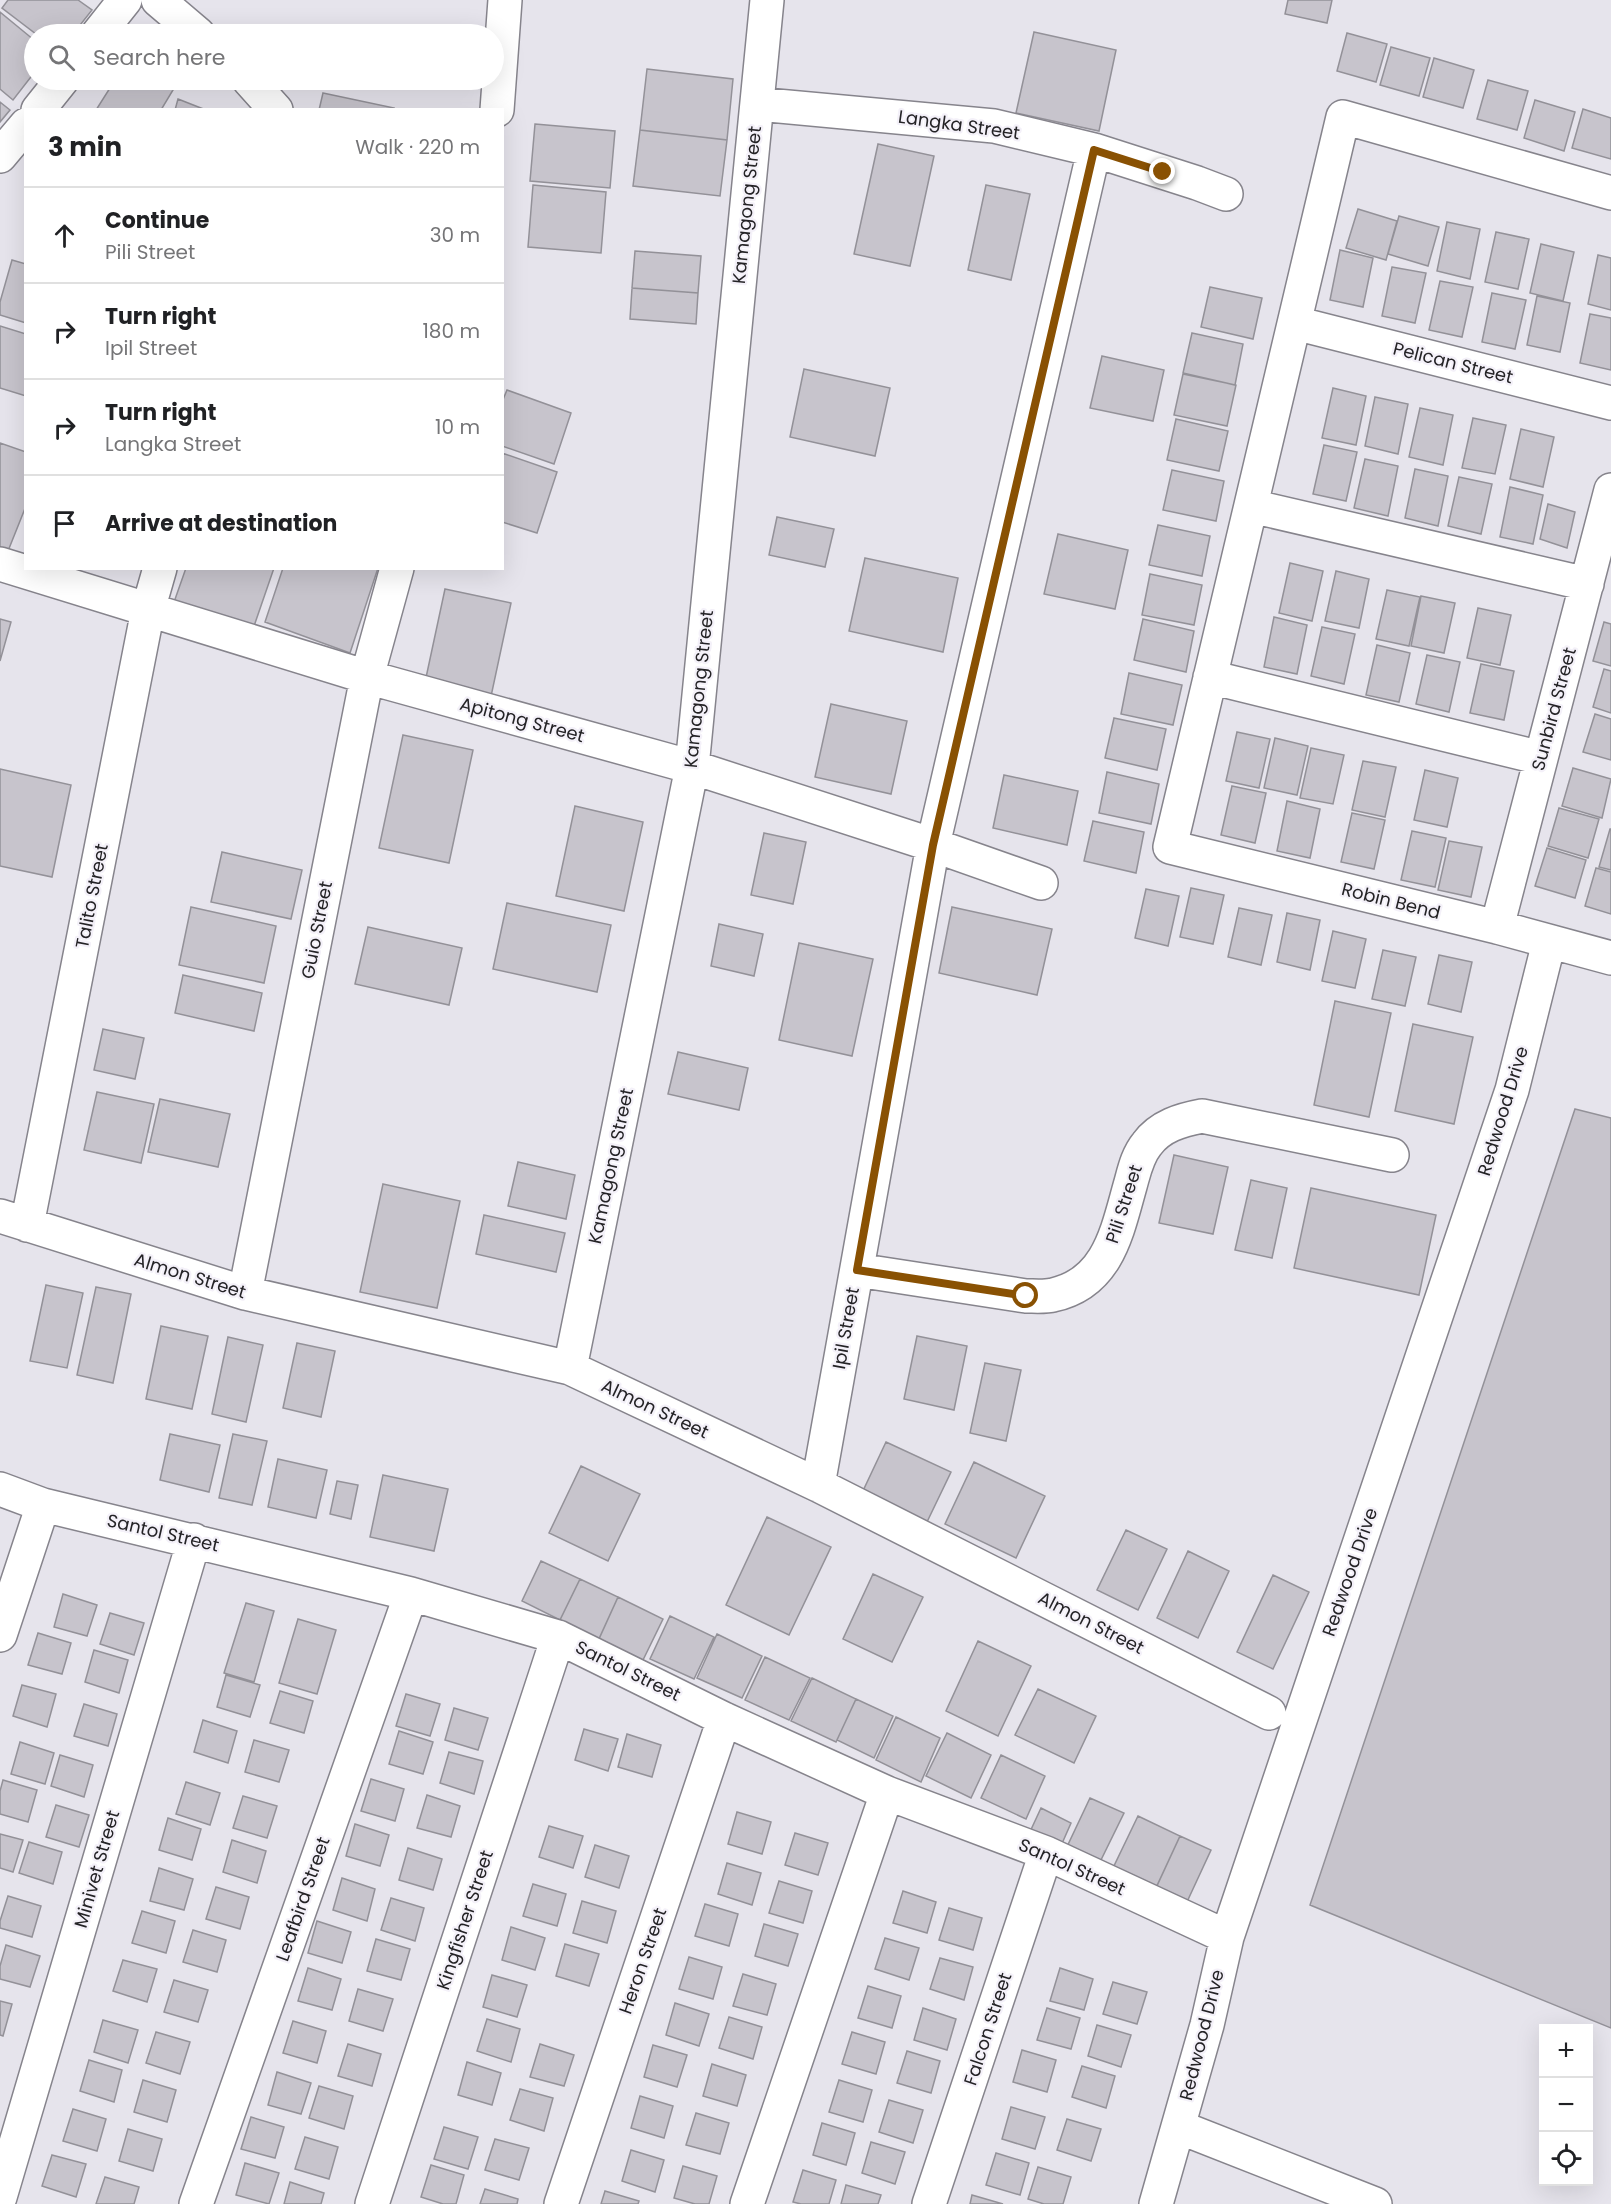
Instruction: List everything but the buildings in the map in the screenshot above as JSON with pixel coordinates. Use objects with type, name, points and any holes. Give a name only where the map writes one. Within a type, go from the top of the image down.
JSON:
[{"type":"street","points":[[106,24],[125,0]]},
{"type":"street","points":[[158,0],[186,24]]},
{"type":"street","points":[[503,24],[505,0]]},
{"type":"street","name":"Kamagong Street","points":[[570,1368],[692,767],[767,0]]},
{"type":"street","points":[[40,108],[54,90]]},
{"type":"street","points":[[258,90],[274,108]]},
{"type":"street","points":[[497,108],[498,90]]},
{"type":"street","name":"Langka Street","points":[[757,104],[994,126],[1094,150],[1226,194]]},
{"type":"street","points":[[1541,758],[1210,677],[1343,117],[1611,193]]},
{"type":"street","points":[[0,156],[24,127]]},
{"type":"street","name":"Ipil Street","points":[[818,1485],[933,845],[1094,150]]},
{"type":"street","name":"Pelican Street","points":[[1295,323],[1611,403]]},
{"type":"street","name":"Sunbird Street","points":[[1497,927],[1611,490]]},
{"type":"street","points":[[1251,506],[1587,584]]},
{"type":"street","name":"Apitong Street","points":[[0,564],[367,677],[692,767],[933,845],[1041,883]]},
{"type":"street","name":"Talito Street","points":[[14,1221],[148,610],[159,570]]},
{"type":"street","name":"Guio Street","points":[[245,1293],[367,677],[396,570]]},
{"type":"street","name":"Robin Bend","points":[[1210,677],[1170,847],[1497,927],[1611,958]]},
{"type":"street","name":"Redwood Drive","points":[[1156,2204],[1207,2025],[1227,1937],[1512,1090],[1549,942]]},
{"type":"street","name":"Pili Street","points":[[857,1270],[1026,1296],[1053,1296],[1076,1286],[1091,1276],[1104,1261],[1114,1240],[1137,1163],[1147,1144],[1163,1129],[1182,1120],[1202,1116],[1392,1155]]},
{"type":"street","name":"Almon Street","points":[[14,1221],[245,1293],[570,1368],[818,1485],[1269,1713]]},
{"type":"street","name":"Santol Street","points":[[0,1489],[44,1505],[411,1594],[558,1637],[724,1719],[887,1793],[1046,1853],[1227,1937]]},
{"type":"street","points":[[0,1635],[44,1505]]},
{"type":"street","name":"Minivet Street","points":[[0,2197],[194,1540]]},
{"type":"street","name":"Leafbird Street","points":[[196,2204],[411,1594]]},
{"type":"street","name":"Kingfisher Street","points":[[372,2204],[558,1637]]},
{"type":"street","name":"Heron Street","points":[[561,2204],[724,1719]]},
{"type":"street","points":[[747,2204],[887,1793]]},
{"type":"street","name":"Falcon Street","points":[[929,2204],[1046,1853]]},
{"type":"street","points":[[1179,2127],[1375,2204]]},
{"type":"route","points":[[1026,1296],[857,1270],[933,845],[1094,150],[1163,172]]}]
